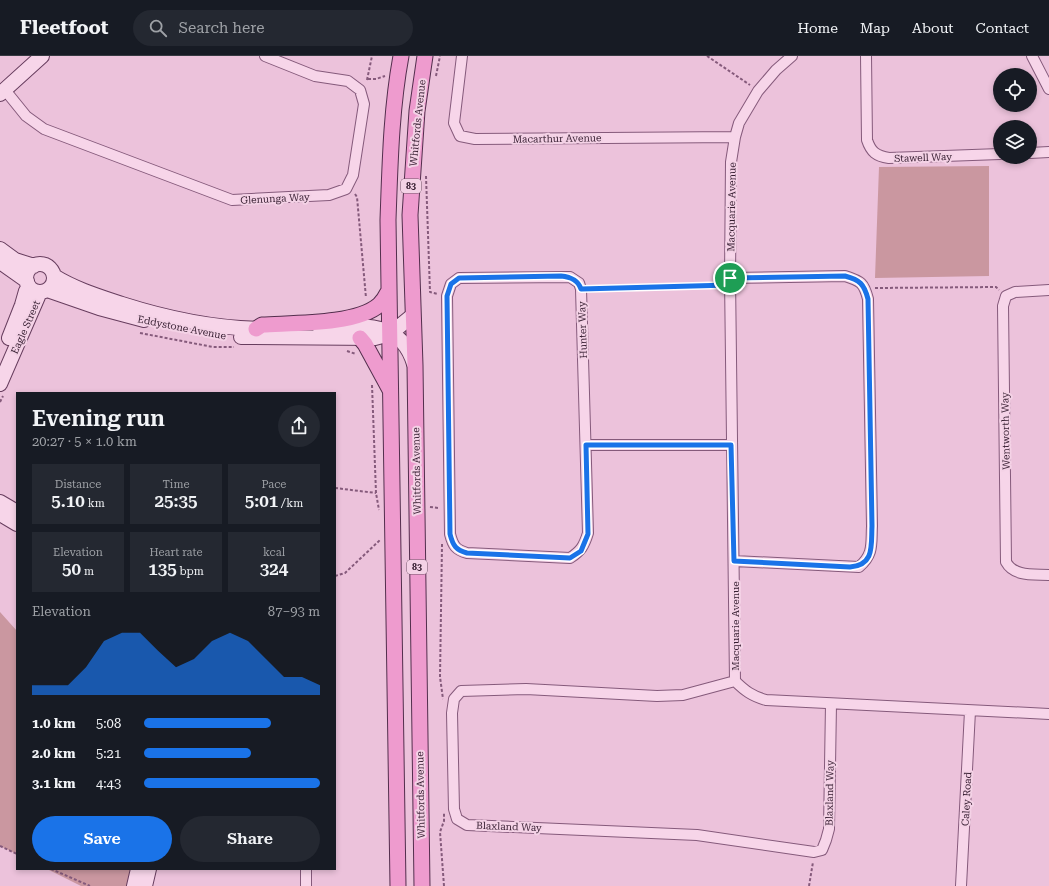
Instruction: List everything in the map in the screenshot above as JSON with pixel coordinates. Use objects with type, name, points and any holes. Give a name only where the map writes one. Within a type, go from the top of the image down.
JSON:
[{"type":"main road","points":[[3,92],[42,56]]},
{"type":"main road","name":"83","points":[[398,886],[392,393],[388,292],[391,149],[396,86],[401,56]]},
{"type":"main road","name":"Whitfords Avenue","points":[[422,886],[411,187],[417,111],[425,56]]},
{"type":"main road","points":[[0,249],[15,260],[37,262]]},
{"type":"main road","name":"Eddystone Avenue","points":[[0,262],[36,287],[121,314],[203,333],[262,339],[375,338],[390,332],[412,316]]},
{"type":"main road","points":[[37,262],[28,272],[36,287],[53,283],[55,271]]},
{"type":"main road","name":"Eddystone Avenue","points":[[37,262],[55,271],[71,286],[161,316],[206,324],[256,329],[374,327],[390,332]]},
{"type":"main road","name":"Eagle Street","points":[[0,360],[26,292],[36,287]]},
{"type":"main road","name":"Eagle Street","points":[[0,384],[36,287]]},
{"type":"main road","points":[[256,329],[262,325],[336,320],[353,316],[379,305],[388,292]]},
{"type":"main road","points":[[390,332],[401,339],[410,351],[415,366]]},
{"type":"main road","points":[[360,338],[365,344],[392,393]]},
{"type":"main road","points":[[0,502],[16,511]]},
{"type":"main road","points":[[0,514],[16,523]]},
{"type":"main road","points":[[134,886],[138,870]]},
{"type":"main road","points":[[145,886],[149,870]]},
{"type":"street","points":[[265,56],[315,76],[348,82],[360,90],[364,104],[353,175],[349,184]]},
{"type":"street","name":"Macarthur Avenue","points":[[462,56],[454,123],[460,136],[475,139],[735,137]]},
{"type":"street","name":"Macquarie Avenue","points":[[792,56],[776,70],[758,91],[739,123],[731,162],[731,445],[735,681],[744,691],[753,696],[766,700],[1049,714]]},
{"type":"street","name":"Stawell Way","points":[[866,56],[867,140],[871,151],[879,156],[889,158],[993,154]]},
{"type":"street","points":[[1032,56],[1049,89]]},
{"type":"street","name":"Glenunga Way","points":[[3,92],[26,116],[44,129],[232,200],[330,195],[346,189],[349,184]]},
{"type":"street","points":[[1037,153],[1049,152]]},
{"type":"street","name":"Hunter Way","points":[[561,276],[570,277],[579,283],[581,289],[588,534],[581,551],[570,558],[467,553],[458,550],[452,544],[450,527],[446,316],[447,296],[451,284],[459,278],[561,276]]},
{"type":"street","points":[[730,281],[845,276],[857,279],[865,289],[868,315],[871,552],[867,560],[859,566],[850,567],[734,561]]},
{"type":"street","points":[[1006,296],[1015,292],[1049,290]]},
{"type":"street","name":"Wentworth Way","points":[[1006,296],[1003,306],[1006,562],[1014,572],[1049,576]]},
{"type":"street","points":[[586,445],[731,445]]},
{"type":"street","name":"Blaxland Way","points":[[735,681],[683,695],[657,696],[526,690],[462,691],[454,699],[452,713],[454,808],[457,819],[467,824],[697,834],[814,852],[822,850],[829,829],[831,704]]},
{"type":"street","name":"Caley Road","points":[[961,886],[970,711]]},
{"type":"street","points":[[306,870],[306,886]]},
{"type":"path","points":[[361,94],[368,79],[372,56]]},
{"type":"path","points":[[436,79],[440,56]]},
{"type":"path","points":[[707,56],[758,91]]},
{"type":"path","points":[[426,170],[430,292],[438,294],[438,302]]},
{"type":"path","points":[[349,184],[357,197],[366,298],[364,301]]},
{"type":"path","points":[[37,262],[55,271]]},
{"type":"path","points":[[581,289],[730,281]]},
{"type":"path","points":[[865,289],[996,287],[1006,296]]},
{"type":"path","points":[[133,331],[213,347],[236,347]]},
{"type":"path","points":[[343,350],[359,355]]},
{"type":"path","points":[[336,488],[376,493],[372,384]]},
{"type":"path","points":[[336,576],[345,573],[384,536]]},
{"type":"path","points":[[442,538],[440,677],[443,702]]},
{"type":"path","points":[[444,806],[444,821],[440,832],[444,886]]},
{"type":"path","points":[[0,846],[16,854]]},
{"type":"path","points":[[809,886],[814,852]]},
{"type":"path","points":[[53,870],[90,886]]},
{"type":"shaded area","points":[[989,166],[989,276],[875,278],[879,167]]},
{"type":"shaded area","points":[[0,612],[16,630],[16,854],[0,846]]},
{"type":"shaded area","points":[[49,870],[134,870],[131,886],[81,886]]},
{"type":"route","points":[[561,276],[570,277],[579,283],[581,289],[730,285],[730,278],[845,276],[857,279],[865,289],[868,299],[872,526],[871,552],[867,560],[859,566],[850,567],[734,561],[731,445],[586,445],[588,534],[581,551],[570,558],[467,553],[458,550],[452,544],[450,534],[446,316],[447,296],[451,284],[459,278],[561,276]]}]
